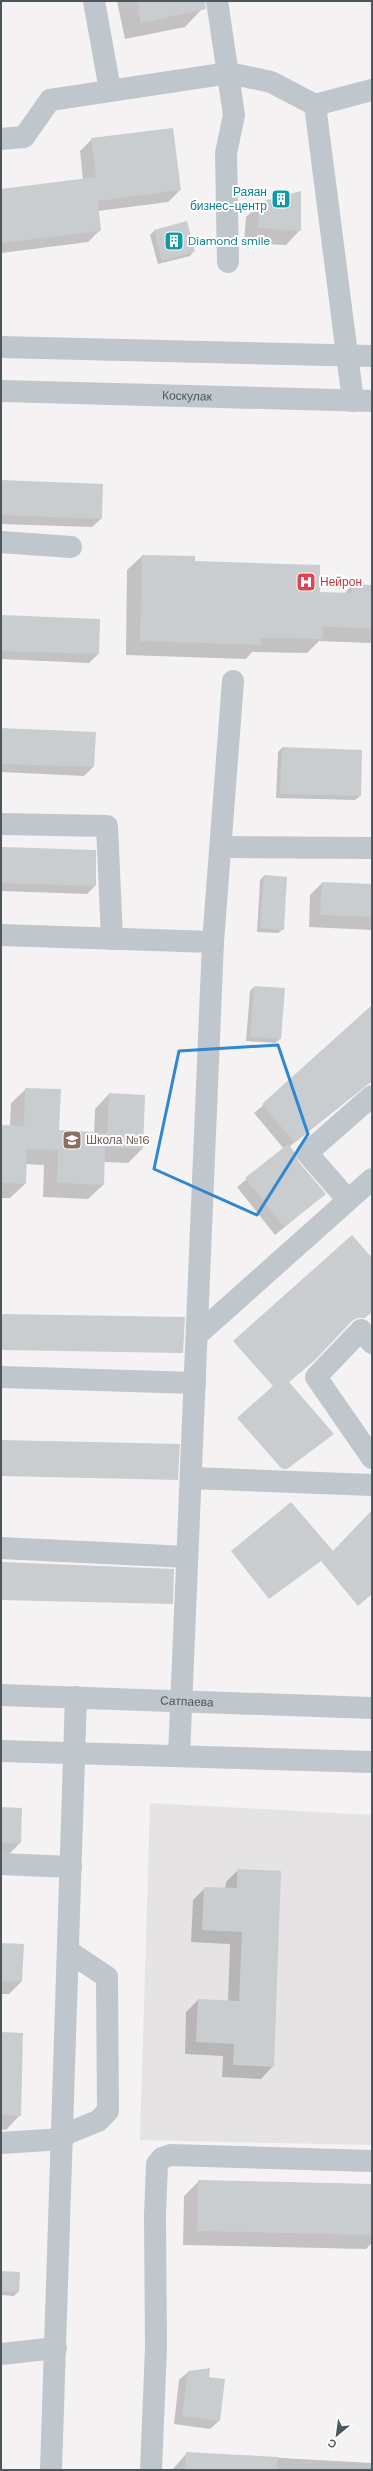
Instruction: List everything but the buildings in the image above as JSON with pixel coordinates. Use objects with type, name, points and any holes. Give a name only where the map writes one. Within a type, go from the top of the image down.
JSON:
[{"type":"street","points":[[94,1],[110,90]]},
{"type":"street","points":[[216,1],[229,73],[234,115],[226,153],[228,262]]},
{"type":"street","points":[[1,139],[24,137],[50,100],[229,73],[271,82],[315,105],[372,90]]},
{"type":"street","points":[[315,105],[348,355],[363,401]]},
{"type":"street","points":[[1,347],[372,356]]},
{"type":"street","name":"Коскулак","points":[[1,391],[363,401]]},
{"type":"street","points":[[1,542],[71,547]]},
{"type":"street","points":[[179,1756],[214,942],[222,847],[232,681]]},
{"type":"street","points":[[1,824],[107,826],[112,939]]},
{"type":"street","points":[[222,847],[372,848]]},
{"type":"street","points":[[1,935],[214,942]]},
{"type":"street","points":[[348,1200],[307,1153],[372,1096]]},
{"type":"street","points":[[197,1335],[372,1179]]},
{"type":"street","points":[[372,1343],[361,1330],[316,1377],[372,1458]]},
{"type":"street","points":[[1,1377],[195,1383]]},
{"type":"street","points":[[191,1478],[370,1480]]},
{"type":"street","points":[[1,1548],[187,1557]]},
{"type":"street","name":"Сатпаева","points":[[1,1695],[372,1708]]},
{"type":"street","points":[[51,2470],[63,2137],[76,1697]]},
{"type":"street","points":[[1,1751],[372,1762]]},
{"type":"street","points":[[1,1864],[71,1867]]},
{"type":"street","points":[[1,2143],[63,2137],[98,2122],[108,2111],[107,1977],[68,1951]]},
{"type":"street","points":[[152,2470],[156,2348],[155,2215],[157,2164],[162,2158],[171,2155],[372,2162]]},
{"type":"street","points":[[1,2354],[56,2348]]},
{"type":"highlighted area","points":[[278,1045],[308,1134],[257,1215],[154,1169],[179,1051]]},
{"type":"shaded area","points":[[150,1803],[372,1815],[372,2145],[140,2140]]},
{"type":"place","name":"Раяан бизнес-центр","points":[[281,199]]},
{"type":"place","name":"Diamond smile","points":[[174,241]]},
{"type":"place","name":"Нейрон","points":[[306,582]]},
{"type":"place","name":"Школа №16","points":[[72,1140]]}]
